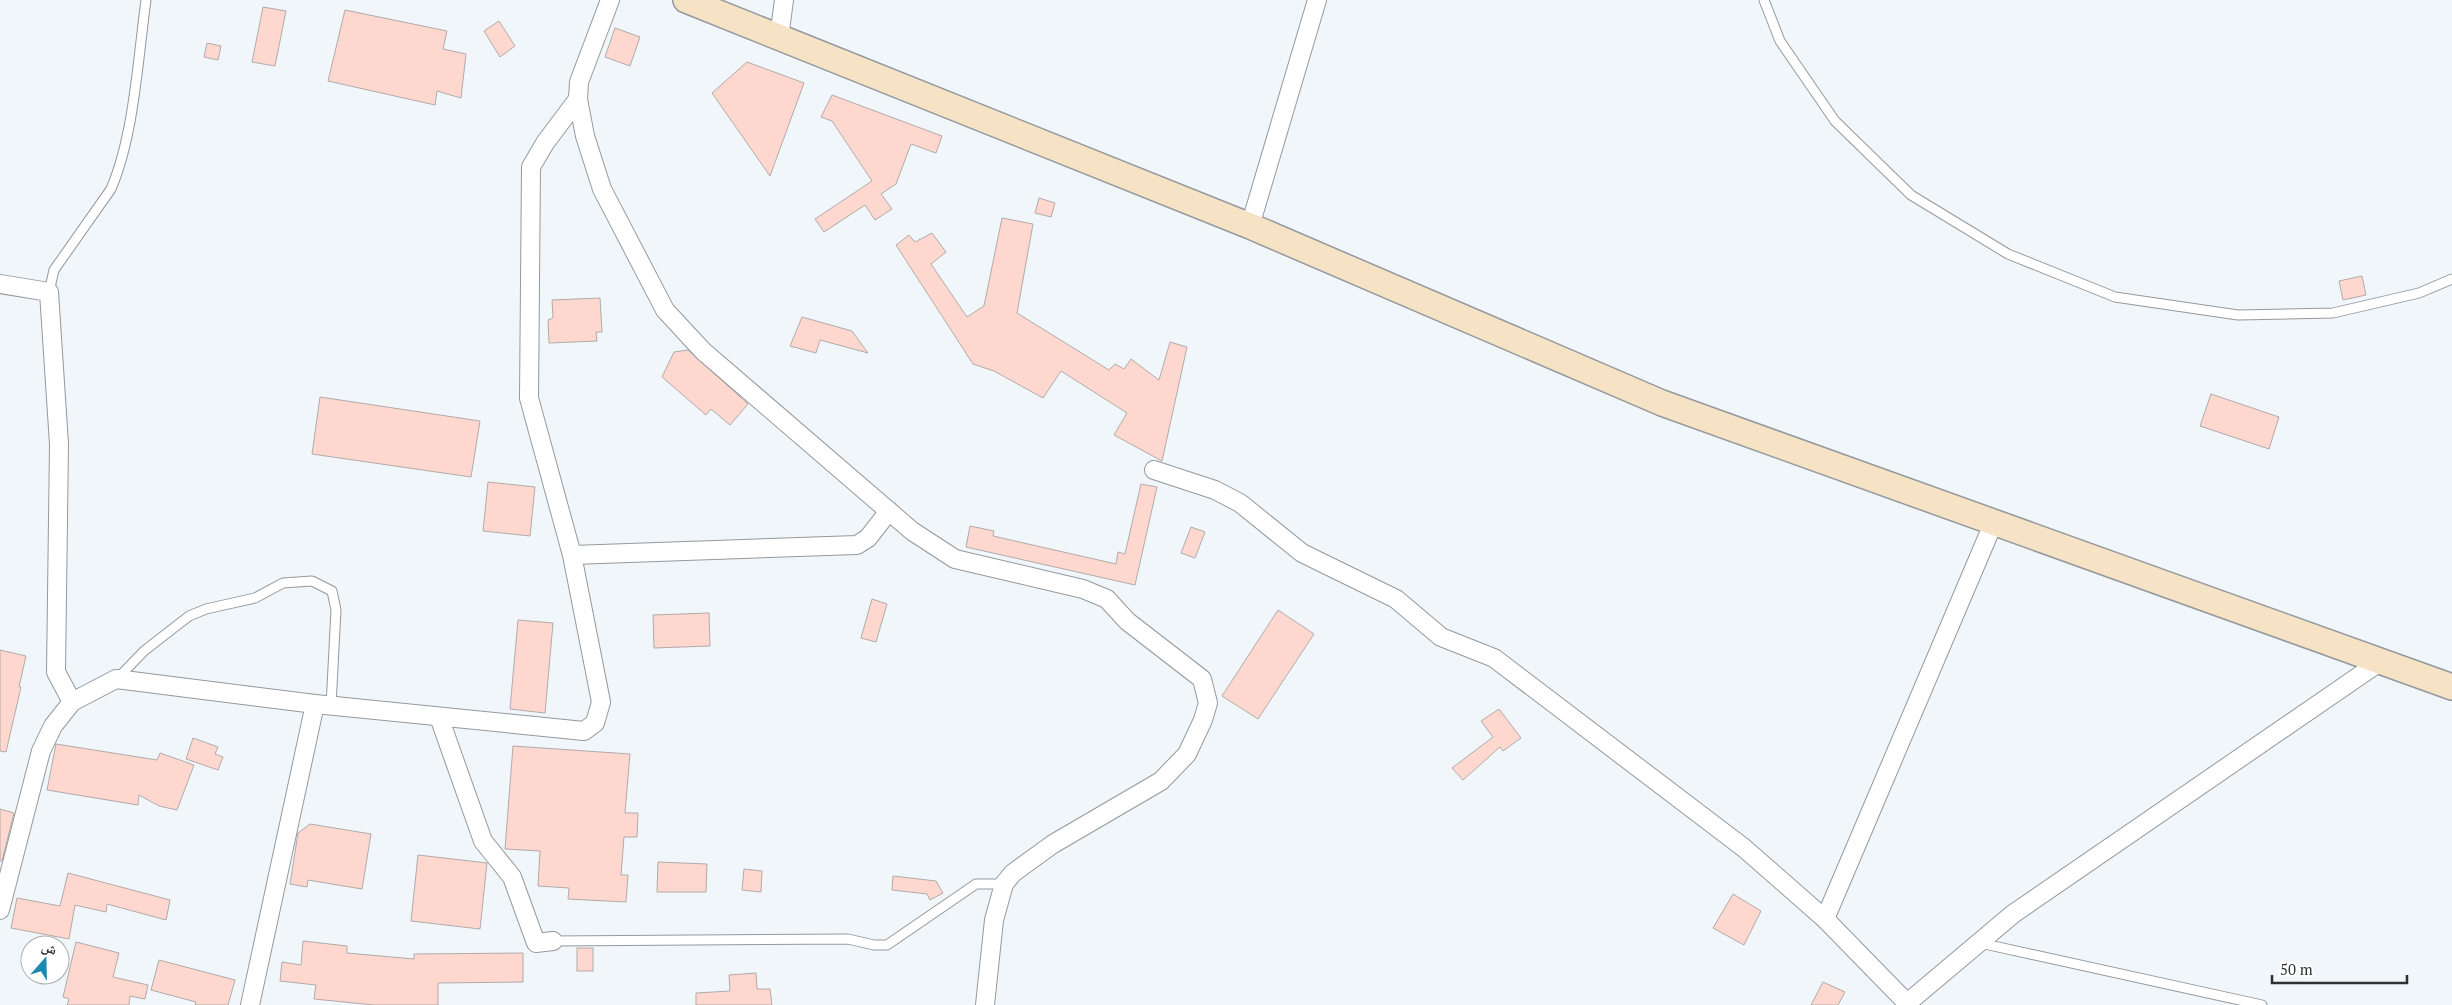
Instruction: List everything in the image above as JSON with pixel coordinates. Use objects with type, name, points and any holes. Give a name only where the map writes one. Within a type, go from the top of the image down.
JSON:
[{"type":"main road","points":[[686,0],[1250,226],[1662,403],[1993,524],[2452,687]]},
{"type":"street","points":[[610,0],[579,82],[578,99],[585,136],[602,189],[665,310],[702,350],[912,531],[955,559],[1083,589],[1107,599],[1127,621],[1202,680],[1208,703],[1187,754],[1161,781],[1053,844],[1013,873],[1004,884],[994,920],[985,1005]]},
{"type":"street","points":[[779,38],[784,0]]},
{"type":"street","points":[[1250,226],[1317,0]]},
{"type":"street","points":[[0,910],[41,751],[54,726],[72,702],[116,679],[323,705],[584,731],[595,723],[601,702],[572,555],[529,398],[531,167],[545,142],[578,99]]},
{"type":"street","points":[[0,284],[49,292],[59,444],[56,672],[72,702]]},
{"type":"street","points":[[1154,470],[1215,490],[1240,503],[1302,553],[1396,599],[1442,637],[1494,658],[1744,848],[1824,919],[1906,1004],[2013,914],[2381,661]]},
{"type":"street","points":[[572,555],[857,545],[868,538],[888,511]]},
{"type":"street","points":[[1824,919],[1993,524]]},
{"type":"street","points":[[250,1005],[323,705]]},
{"type":"street","points":[[439,717],[483,841],[512,877],[536,943],[553,941]]},
{"type":"lane","points":[[49,292],[54,270],[111,189],[117,176],[125,147],[146,0]]},
{"type":"lane","points":[[1764,0],[1780,41],[1835,121],[1911,195],[2008,254],[2115,297],[2238,315],[2333,313],[2418,293],[2452,279]]},
{"type":"lane","points":[[116,679],[144,651],[189,616],[206,609],[255,598],[283,583],[312,581],[332,591],[336,610],[323,705]]},
{"type":"lane","points":[[553,941],[848,939],[874,946],[888,945],[976,884],[1004,884]]},
{"type":"lane","points":[[1980,942],[2262,1005]]},
{"type":"building","points":[[263,7],[286,11],[275,66],[252,62]]},
{"type":"building","points":[[345,10],[447,31],[443,49],[466,54],[461,98],[437,91],[435,105],[328,81]]},
{"type":"building","points":[[499,21],[515,46],[500,57],[484,31]]},
{"type":"building","points":[[615,28],[640,37],[630,66],[605,57]]},
{"type":"building","points":[[207,43],[221,46],[218,60],[204,57]]},
{"type":"building","points":[[747,62],[804,83],[770,176],[712,93]]},
{"type":"building","points":[[832,95],[942,136],[936,153],[911,144],[896,184],[881,194],[892,209],[875,220],[865,205],[824,232],[815,219],[872,181],[832,121],[821,117]]},
{"type":"building","points":[[1039,198],[1055,203],[1051,217],[1035,213]]},
{"type":"building","points":[[1002,218],[1033,224],[1017,313],[1109,370],[1115,364],[1124,369],[1131,359],[1159,380],[1170,342],[1187,347],[1162,461],[1114,435],[1127,413],[1061,371],[1043,398],[994,371],[973,364],[896,245],[909,235],[915,242],[932,233],[946,252],[931,264],[967,317],[984,306]]},
{"type":"building","points":[[2362,276],[2366,295],[2343,300],[2339,281]]},
{"type":"building","points":[[600,298],[602,332],[596,332],[597,341],[549,343],[548,320],[553,318],[552,300]]},
{"type":"building","points":[[802,317],[852,331],[868,353],[820,340],[816,353],[790,346]]},
{"type":"building","points":[[688,350],[748,404],[730,425],[711,409],[706,415],[662,377],[674,352]]},
{"type":"building","points":[[2211,394],[2279,417],[2269,449],[2200,426]]},
{"type":"building","points":[[320,397],[480,421],[471,477],[312,454]]},
{"type":"building","points":[[488,482],[535,487],[530,536],[483,531]]},
{"type":"building","points":[[1141,484],[1157,487],[1135,585],[966,547],[970,526],[994,531],[993,536],[1116,564],[1118,552],[1125,554]]},
{"type":"building","points":[[1191,527],[1205,532],[1195,558],[1181,553]]},
{"type":"building","points":[[872,599],[887,604],[876,642],[861,638]]},
{"type":"building","points":[[1278,610],[1314,634],[1258,719],[1222,696]]},
{"type":"building","points":[[709,613],[710,646],[654,648],[653,615]]},
{"type":"building","points":[[518,620],[553,623],[545,713],[510,709]]},
{"type":"building","points":[[0,650],[26,656],[6,752],[0,751]]},
{"type":"building","points":[[1499,709],[1521,738],[1503,751],[1500,747],[1463,780],[1452,768],[1493,737],[1481,721]]},
{"type":"building","points":[[193,738],[218,747],[215,754],[223,757],[218,770],[186,759]]},
{"type":"building","points":[[56,744],[157,760],[160,753],[194,765],[177,810],[159,806],[139,795],[138,805],[47,790]]},
{"type":"building","points":[[513,746],[630,754],[625,813],[638,813],[637,837],[624,837],[621,875],[628,875],[626,902],[568,899],[569,888],[538,886],[540,851],[505,849]]},
{"type":"building","points":[[0,809],[14,813],[2,861],[0,861]]},
{"type":"building","points":[[310,824],[371,834],[362,889],[308,880],[307,887],[290,884],[298,833]]},
{"type":"building","points":[[418,855],[487,863],[480,929],[411,921]]},
{"type":"building","points":[[658,862],[707,864],[706,892],[657,892]]},
{"type":"building","points":[[744,869],[762,871],[761,892],[742,890]]},
{"type":"building","points":[[68,873],[170,900],[166,920],[107,904],[106,912],[75,905],[70,935],[48,935],[11,928],[17,898],[60,906]]},
{"type":"building","points":[[893,876],[936,881],[943,893],[930,900],[927,894],[892,890]]},
{"type":"building","points":[[1733,894],[1761,911],[1744,945],[1713,928]]},
{"type":"building","points":[[303,941],[347,946],[347,953],[414,959],[414,954],[523,953],[523,982],[438,983],[438,1005],[374,1005],[314,999],[316,985],[280,981],[282,962],[301,965]]},
{"type":"building","points":[[76,942],[119,953],[113,977],[148,985],[145,999],[130,996],[129,1005],[67,1005],[69,999],[63,997],[66,985],[70,985],[70,967]]},
{"type":"building","points":[[577,948],[593,948],[593,971],[577,971]]},
{"type":"building","points":[[159,960],[235,980],[228,1005],[195,1005],[196,1002],[151,990]]},
{"type":"building","points":[[756,973],[757,989],[770,989],[772,1005],[696,1005],[696,993],[730,991],[729,975]]},
{"type":"building","points":[[1823,982],[1845,992],[1838,1005],[1811,1005]]}]
